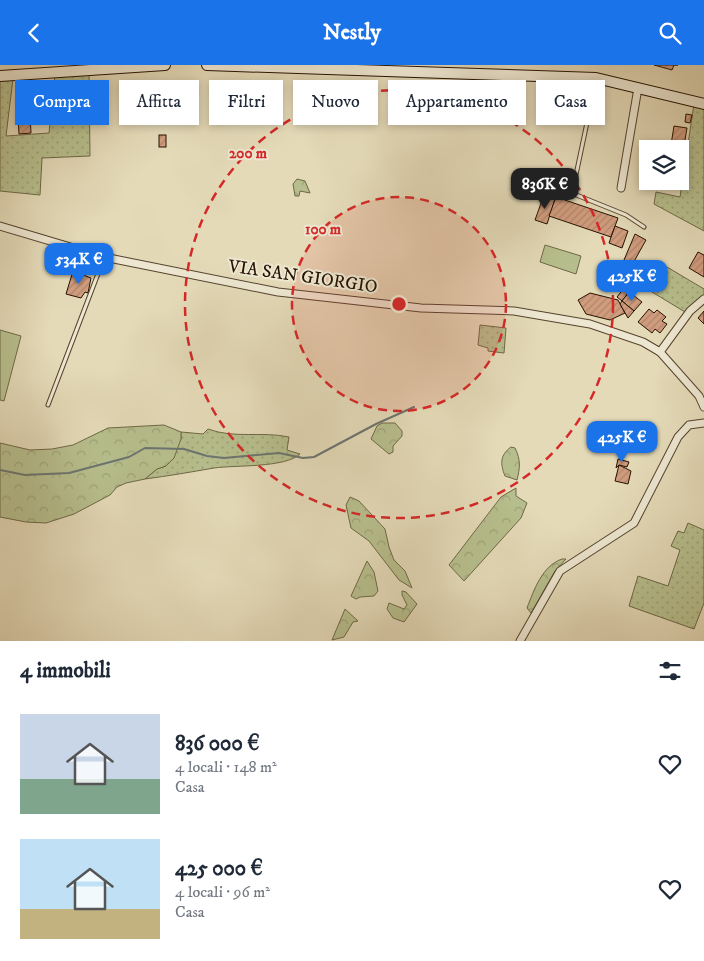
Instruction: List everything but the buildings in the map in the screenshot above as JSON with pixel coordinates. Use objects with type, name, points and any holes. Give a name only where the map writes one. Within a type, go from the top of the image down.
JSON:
[{"type":"street","points":[[0,76],[30,69],[165,65]]},
{"type":"street","points":[[207,65],[596,78],[704,104]]},
{"type":"street","points":[[621,188],[638,88]]},
{"type":"street","name":"VIA SAN GIORGIO","points":[[0,226],[104,257],[278,291],[421,308],[514,311],[590,323],[643,342],[660,352],[699,396],[704,407]]},
{"type":"street","points":[[660,352],[690,311],[704,299]]},
{"type":"street","points":[[520,641],[560,571],[634,523],[678,437],[689,425],[704,423]]},
{"type":"lane","points":[[548,187],[568,193],[573,189],[596,78]]},
{"type":"lane","points":[[573,189],[577,196],[626,215],[644,227]]},
{"type":"lane","points":[[48,405],[104,257]]},
{"type":"green space","points":[[89,73],[89,80],[54,80],[55,75]]},
{"type":"green space","points":[[13,79],[6,136],[49,133],[50,125],[90,125],[90,156],[42,158],[40,195],[0,191],[0,80]]},
{"type":"green space","points":[[694,104],[704,106],[704,231],[654,204],[656,192],[680,197],[681,190],[689,190],[689,140]]},
{"type":"green space","points":[[297,179],[305,181],[310,193],[300,191],[299,196],[295,196],[293,184]]},
{"type":"green space","points":[[545,245],[581,256],[576,274],[540,262]]},
{"type":"green space","points":[[667,267],[704,289],[704,296],[685,312],[652,292]]},
{"type":"green space","points":[[480,325],[506,328],[504,353],[488,351],[488,348],[478,345]]},
{"type":"green space","points":[[0,330],[21,336],[4,401],[0,400]]},
{"type":"green space","points":[[382,423],[395,423],[402,431],[402,436],[393,446],[393,452],[389,454],[371,439],[377,426]]},
{"type":"green space","points":[[164,425],[181,432],[181,439],[174,458],[166,466],[157,469],[145,479],[117,487],[110,495],[74,514],[46,523],[26,522],[0,517],[0,443],[30,450],[52,449],[73,445],[108,428]]},
{"type":"green space","points":[[208,429],[228,434],[279,435],[289,437],[287,450],[300,454],[283,462],[272,464],[214,468],[145,479],[157,469],[166,466],[181,439],[181,432],[203,434]]},
{"type":"green space","points":[[511,447],[515,448],[519,460],[517,480],[505,476],[502,468],[503,457]]},
{"type":"green space","points":[[516,488],[516,496],[527,503],[521,518],[464,581],[449,565],[501,497]]},
{"type":"green space","points":[[350,497],[359,501],[385,529],[394,560],[405,571],[412,588],[399,580],[369,541],[351,528],[346,505]]},
{"type":"green space","points":[[688,523],[704,530],[704,603],[694,629],[629,606],[638,576],[668,586],[680,550],[671,546],[678,531],[684,533]]},
{"type":"green space","points":[[562,559],[566,559],[555,571],[531,613],[527,608],[540,579],[549,567]]},
{"type":"green space","points":[[367,561],[374,572],[378,591],[374,596],[356,599],[351,596]]},
{"type":"green space","points":[[402,591],[406,592],[417,604],[404,622],[393,618],[387,609],[389,603],[404,609],[407,605]]},
{"type":"green space","points":[[345,609],[358,621],[353,622],[344,637],[332,640]]},
{"type":"waterway","points":[[0,470],[25,475],[69,473],[129,457],[145,448],[184,449],[207,456],[224,458],[279,453],[303,458],[314,457],[376,424],[414,407]]}]
